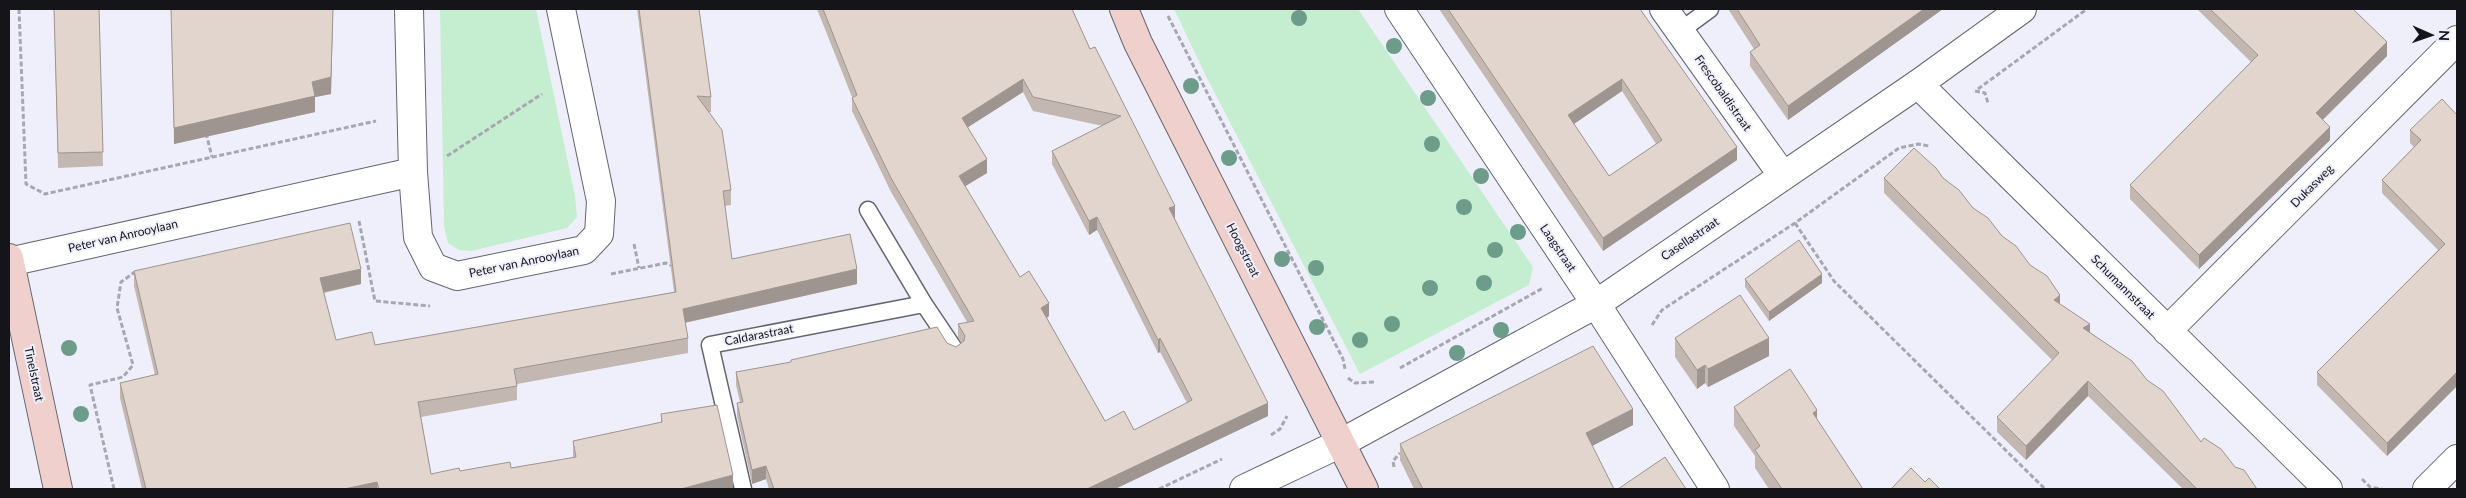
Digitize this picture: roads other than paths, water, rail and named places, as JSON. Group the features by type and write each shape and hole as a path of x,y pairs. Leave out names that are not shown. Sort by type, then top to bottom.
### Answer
{"street":[{"name":"Peter van Anrooylaan","path":"409,9 413,172 418,237 434,267 457,276 584,250 599,234 600,201 561,9"},
{"name":"Hoogstraat","path":"1124,9 1142,52 1364,489"},
{"name":"Laagstraat","path":"1399,9 1596,304 1715,489"},
{"name":"Frescobaldistraat","path":"1664,9 1783,176"},
{"name":"Casellastraat","path":"1244,489 1341,443 1596,304 1918,84 2022,9"},
{"name":"Dukasweg","path":"2167,332 2457,40"},
{"name":"Schumannstraat","path":"1918,84 2328,489"},
{"name":"Peter van Anrooylaan","path":"9,260 413,172"},
{"name":"Tinelstraat","path":"9,260 16,322 58,489"},
{"path":"2427,489 2457,459"}],"lane":[{"path":"1680,31 1710,9"},
{"path":"868,210 924,304 955,350"},
{"name":"Caldarastraat","path":"743,489 710,345 924,304"}]}
